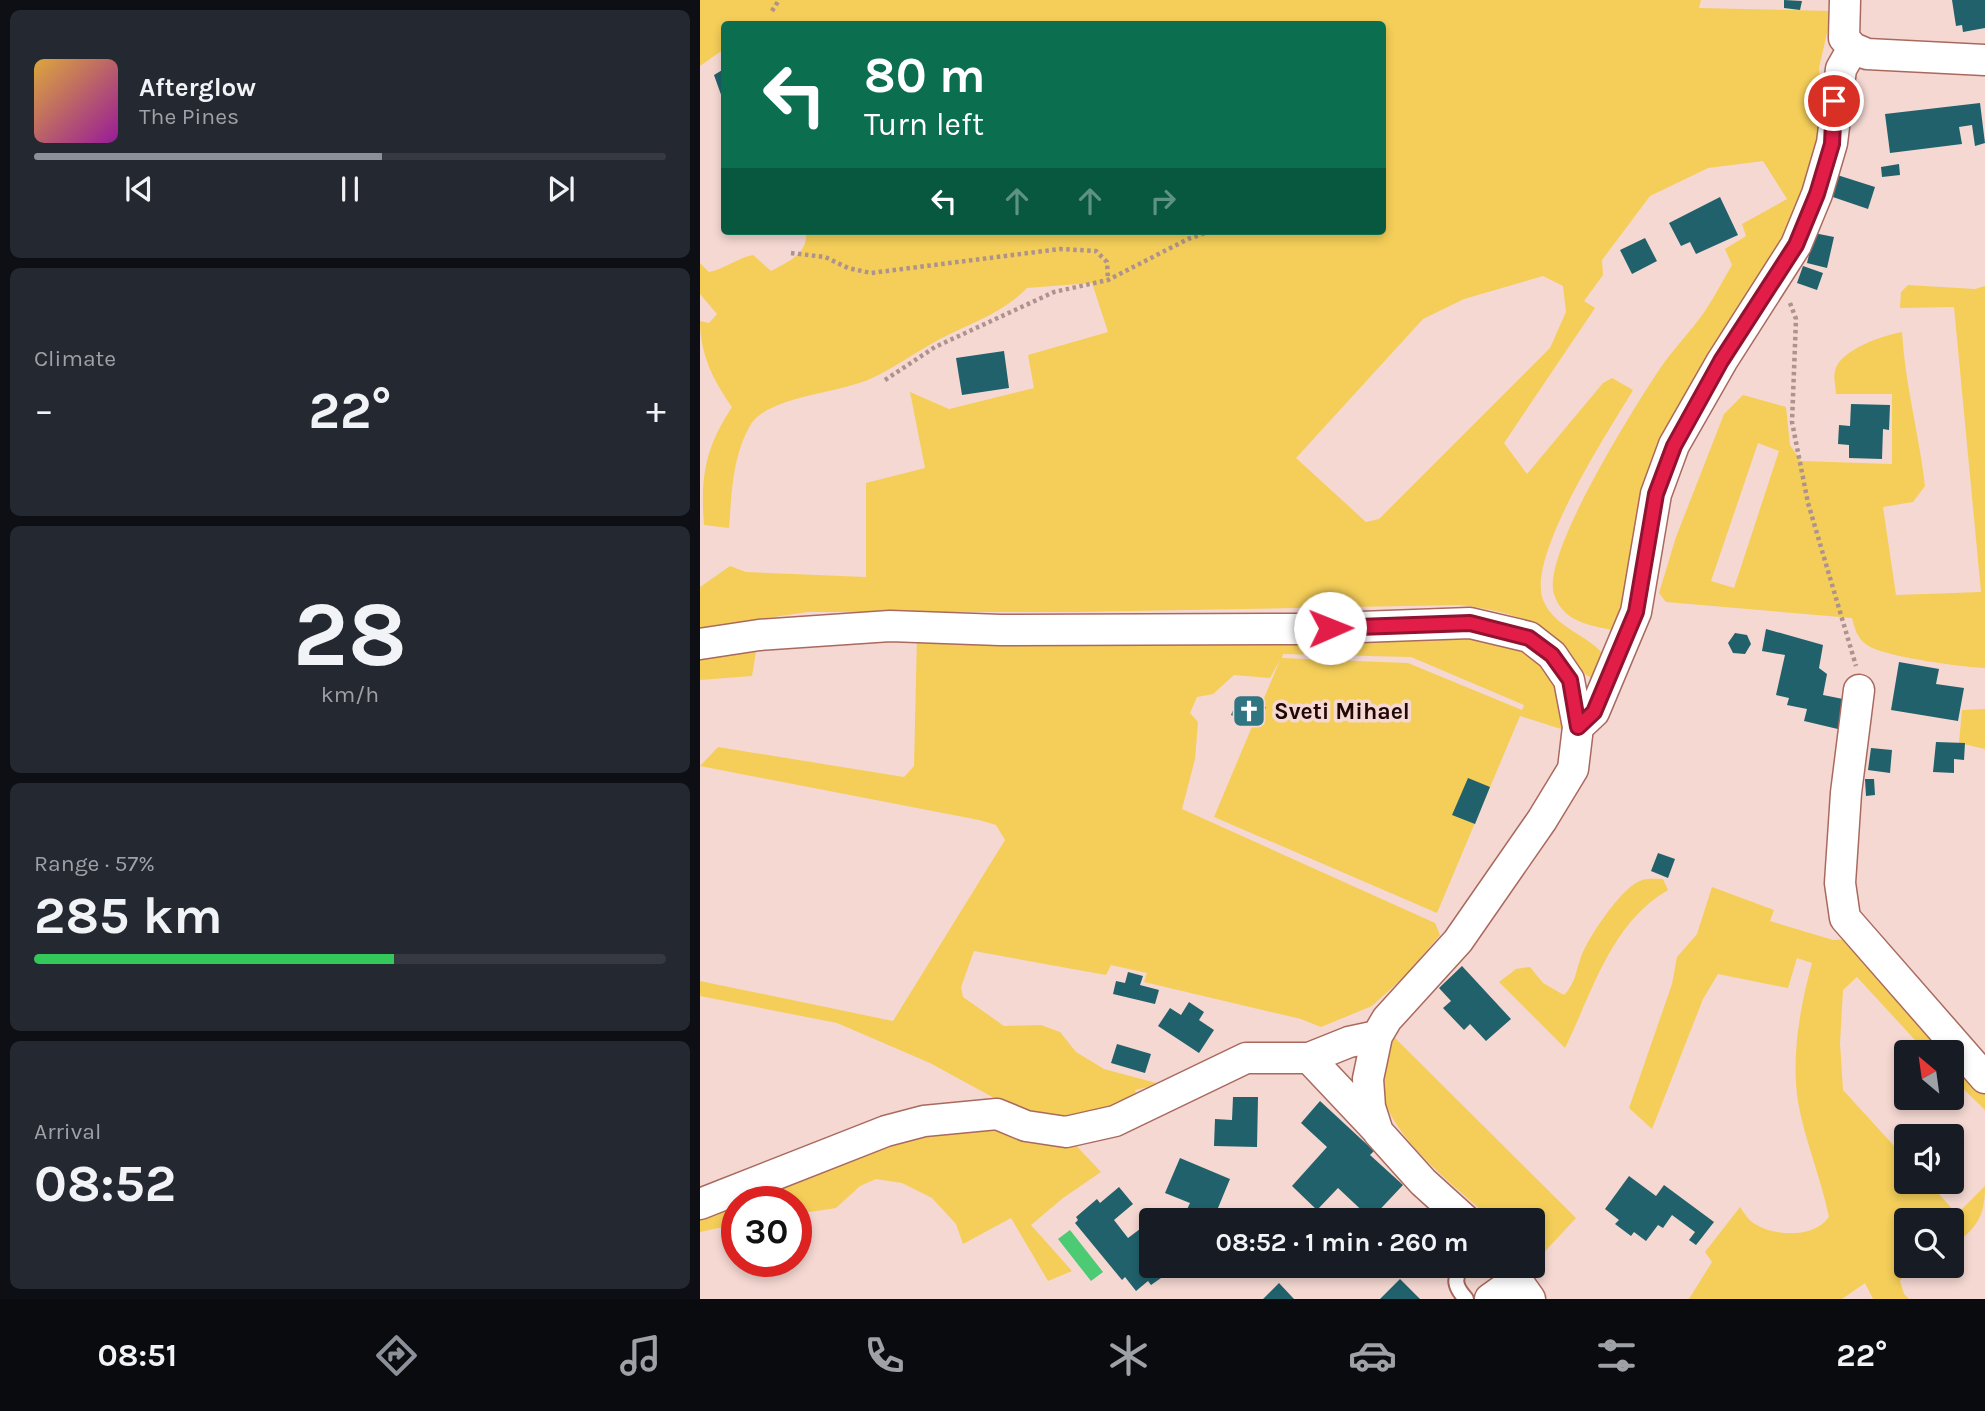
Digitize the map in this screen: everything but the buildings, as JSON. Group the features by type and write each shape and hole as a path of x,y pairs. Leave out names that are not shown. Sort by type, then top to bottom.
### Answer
{"street":[{"path":"1845,0 1844,38 1853,48 1867,54 1985,60"},
{"path":"1578,727 1594,712 1636,612 1656,494 1674,446 1721,361 1796,245 1817,194 1832,144 1841,69 1853,48"},
{"path":"700,644 759,635 890,626 1000,630 1279,629 1470,623 1529,638 1552,655 1570,680 1578,727 1573,769 1542,820 1458,941 1387,1019 1377,1037 1368,1079 1370,1107 1378,1132"},
{"path":"1859,690 1846,793 1840,883 1845,918 1985,1078"},
{"path":"700,1204 886,1131 924,1121 997,1114 1026,1126 1066,1132 1115,1121 1246,1058 1309,1058 1349,1042 1377,1037"},
{"path":"1309,1058 1423,1182 1452,1208"},
{"path":"1490,1299 1518,1281"}],"lane":[{"path":"1457,1278 1457,1290 1466,1299"}],"path":[{"path":"772,11 779,0"},
{"path":"885,380 935,347 1054,292 1108,280 1200,235"},
{"path":"791,253 825,257 848,268 872,272 1060,249 1096,251 1107,262 1108,280"},
{"path":"1770,287 1787,293 1796,319 1792,422 1817,538 1855,654 1859,690"}],"shaded area":[{"path":"700,0 1701,0 1699,8 1832,11 1819,68 1823,134 1780,258 1678,423 1619,631 1580,622 1558,604 1554,594 1554,575 1562,548 1575,515 1612,446 1664,362 1705,311 1732,265 1725,249 1746,236 1742,224 1787,199 1763,161 1708,168 1650,196 1602,260 1603,275 1584,301 1595,308 1504,443 1527,474 1603,383 1612,378 1633,390 1572,495 1546,557 1541,582 1544,602 1549,611 1563,625 1603,654 1595,679 1580,669 1562,644 1540,628 1501,612 1459,605 1074,612 808,612 700,628 700,587 730,566 746,572 866,577 866,483 925,468 910,392 949,409 1034,388 1028,355 1108,332 1092,283 1027,288 997,311 940,339 870,379 772,408 751,424 740,449 734,475 729,528 704,525 703,491 707,462 716,435 732,407 714,377 702,345 700,321 709,323 717,314 700,294 700,263 709,272 753,255 771,271 801,251 806,235 1386,235 1386,21 721,21 721,51 700,66","holes":["1543,276 1563,286 1566,312 1550,348 1379,519 1366,522 1296,458 1423,319 1464,299"]},
{"path":"1908,285 1975,289 1985,286 1985,668 1924,661 1876,649 1861,639 1852,618 1666,602 1659,593 1676,537 1724,414 1743,395 1786,407 1790,445 1801,461 1892,464 1892,394 1836,394 1834,374 1838,363 1853,350 1884,336 1902,332 1925,486 1913,502 1883,507 1896,595 1981,592 1954,307 1900,308 1901,292","holes":["1758,443 1779,451 1734,588 1711,581"]},
{"path":"1494,632 1542,657 1559,684 1574,733 1520,716 1437,913 1214,817 1280,660 1270,678 1234,675 1213,694 1197,697 1190,713 1198,722 1195,759 1182,809 1435,923 1440,935 1406,975 1372,1006 1321,1027 1301,1019 1144,982 1147,973 1111,965 1106,975 974,951 961,987 963,997 1004,1026 1041,1025 1060,1032 1076,1052 1104,1069 1160,1084 1135,1090 1138,1099 1082,1117 1062,1120 1027,1116 930,1063 837,1023 700,996 700,981 893,1021 1005,840 996,825 979,820 700,766 718,747 904,777 914,766 917,635","holes":["1283,654 1411,657 1524,705 1522,710 1408,663 1282,658"]},
{"path":"757,646 752,676 700,680 700,652"},
{"path":"1985,709 1985,749 1959,743 1962,710"},
{"path":"1663,879 1668,890 1648,904 1617,940 1605,960 1565,1048 1499,982 1516,969 1530,967 1543,983 1564,995 1573,983 1589,940 1623,893 1640,881"},
{"path":"1712,887 1774,910 1770,921 1833,940 1851,939 1940,1040 1915,1040 1857,977 1843,990 1840,1043 1843,1090 1894,1146 1894,1194 1939,1194 1952,1208 1894,1208 1894,1278 1902,1278 1900,1281 1904,1294 1909,1299 1873,1299 1865,1283 1842,1299 1689,1299 1712,1262 1705,1252 1740,1207 1755,1224 1784,1233 1814,1229 1829,1217 1801,1117 1796,1085 1798,1032 1812,963 1797,958 1788,988 1718,974 1703,999 1652,1129 1629,1108 1672,984 1677,957 1697,934"},
{"path":"1391,1034 1576,1218 1545,1251 1545,1208 1478,1208 1422,1156 1393,1118 1384,1098 1380,1077"},
{"path":"1964,1065 1985,1086 1985,1110 1964,1090"},
{"path":"950,1122 1067,1136 1101,1172 1063,1198 1031,1225 1072,1271 1048,1281 1011,1218 963,1244 956,1224 932,1198 902,1183 876,1179 860,1186 836,1208 812,1212 812,1186 778,1186"},
{"path":"1985,1186 1981,1214 1964,1236 1963,1208"},
{"path":"721,1207 721,1227 700,1232 700,1215"},
{"path":"1070,1230 1103,1272 1091,1281 1058,1239"}],"place":[{"name":"Sveti Mihael","path":"1249,711"}],"route":[{"path":"1330,628 1470,623 1529,638 1552,655 1570,680 1578,727 1594,712 1636,612 1656,494 1674,446 1721,361 1796,245 1817,194 1832,144 1834,101"}]}
